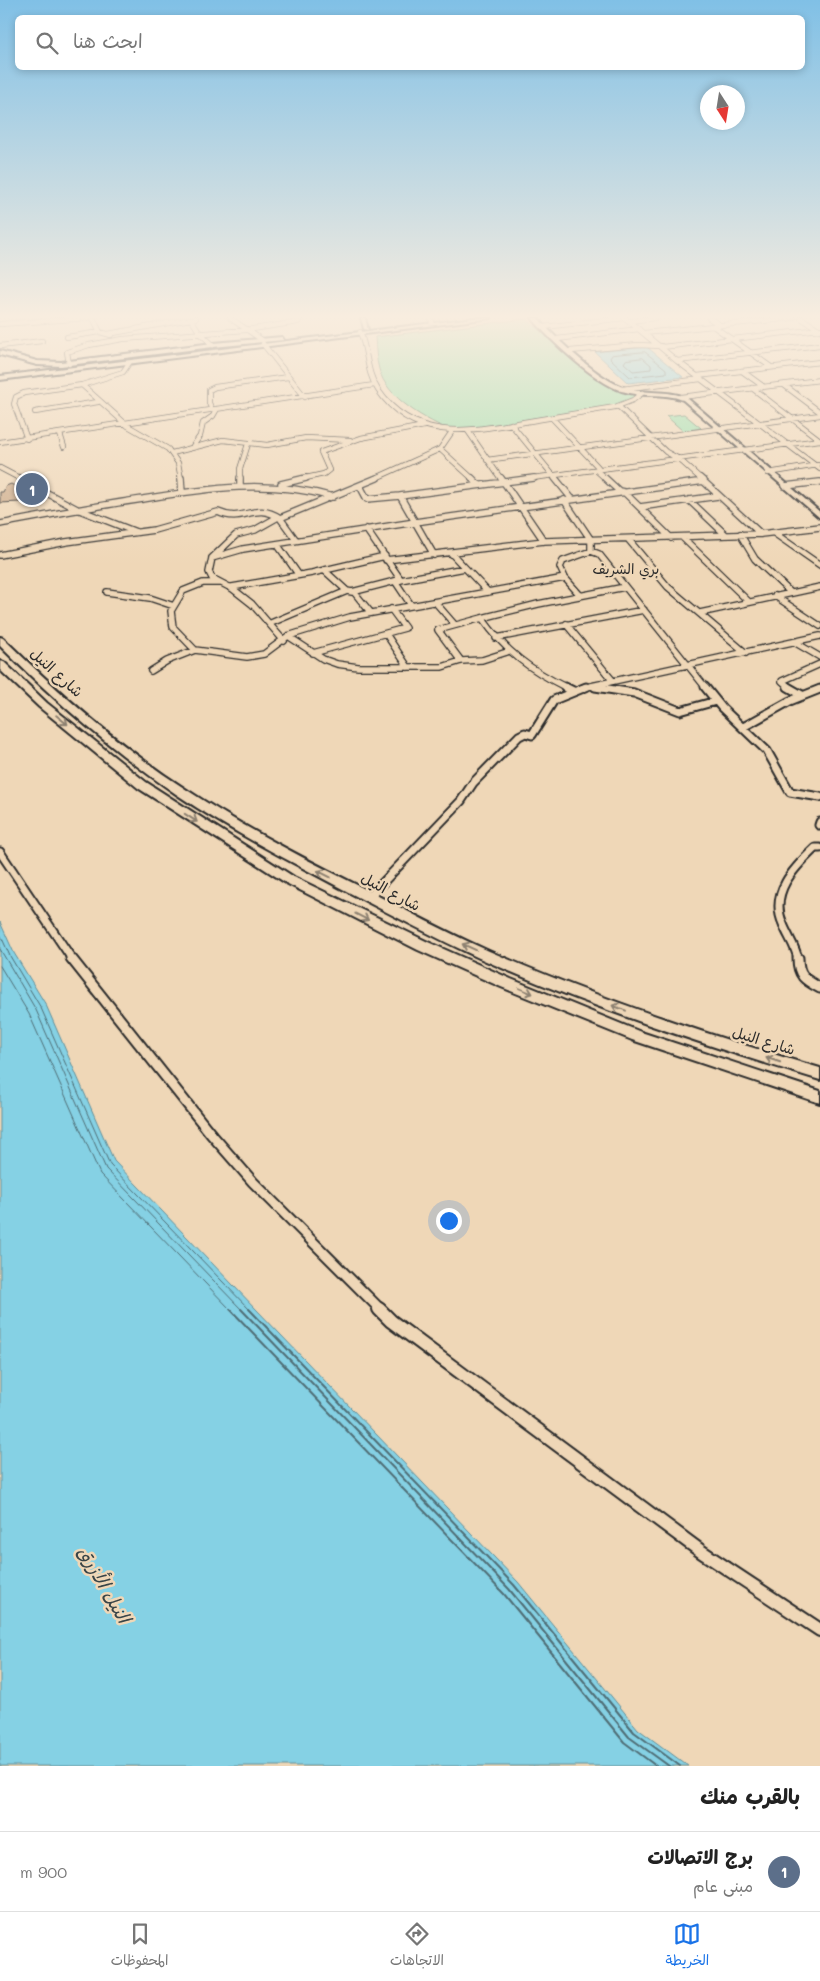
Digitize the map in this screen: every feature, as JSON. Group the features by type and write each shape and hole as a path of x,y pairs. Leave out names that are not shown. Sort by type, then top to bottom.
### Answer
{"main road":[{"path":"683,400 696,409"},
{"path":"685,400 820,516"},
{"name":"شارع النيل","path":"0,640 62,699 157,775 296,860 435,932 523,971 654,1021 820,1074"},
{"path":"0,664 43,705 142,785 281,874 397,934 506,983 637,1036 820,1097"},
{"path":"28,691 41,689 46,685"},
{"path":"43,705 49,700 62,699"},
{"path":"258,859 271,855 274,847"},
{"path":"281,874 290,863 296,860"}],"street":[{"path":"15,400 14,404 27,438"},
{"path":"193,446 200,436 203,423 213,416 214,410 209,400"},
{"path":"0,442 281,400"},
{"path":"389,400 407,416 426,425 451,433 552,418 618,406 631,400"},
{"path":"731,400 818,467"},
{"path":"768,400 820,440"},
{"path":"803,400 820,414"},
{"path":"35,412 98,402 126,424 172,453 178,463 182,493"},
{"path":"618,406 666,452 679,459 761,534"},
{"path":"488,460 820,414"},
{"path":"552,418 581,447 598,467 597,470 619,491 624,492 671,538"},
{"path":"511,424 534,454 555,475 572,499"},
{"path":"172,453 193,446 223,440 248,444 275,444 306,438 352,440 426,425"},
{"path":"468,431 544,541"},
{"path":"451,433 440,449 333,498 279,517 255,530 236,535 212,558 210,576 232,587 286,638 323,659 343,666 448,666 461,661 482,660 507,652"},
{"path":"60,434 64,447"},
{"path":"274,485 324,474 330,468 321,452 336,448 352,440"},
{"path":"360,486 367,499 400,496 820,440"},
{"path":"240,485 240,470 248,444"},
{"path":"440,449 479,485"},
{"path":"768,473 818,467"},
{"path":"0,468 77,509 119,527 141,533"},
{"path":"0,474 8,473"},
{"path":"212,558 243,549 366,529 704,481"},
{"path":"785,486 820,482"},
{"path":"0,524 77,509 240,485 274,485 305,488 333,498"},
{"path":"400,496 434,555"},
{"path":"640,507 718,496"},
{"path":"564,500 591,540 591,550"},
{"path":"689,500 726,535"},
{"path":"0,555 66,542 141,533 218,512 229,517 263,510 271,512 279,517 296,540"},
{"path":"232,587 386,558 434,555 544,541 761,534 820,527"},
{"path":"366,529 386,558 411,605"},
{"path":"774,533 820,565"},
{"path":"740,534 756,562 790,592"},
{"path":"682,537 748,601"},
{"path":"628,539 668,587 746,653"},
{"path":"277,544 298,574"},
{"path":"580,595 565,578 560,567 563,562 591,550 599,554 716,701 731,716 745,726 767,751 790,792 820,797"},
{"path":"451,553 488,592"},
{"path":"324,570 347,591 354,592 398,580 465,568"},
{"path":"151,670 167,661 195,650 247,657 264,654 286,638 371,613 565,578"},
{"path":"195,650 173,627 171,611 183,591 203,583 224,583"},
{"path":"461,661 437,631 482,618 580,595 626,587"},
{"path":"700,613 748,601 820,587"},
{"path":"271,623 323,603 347,591"},
{"path":"107,592 150,598 174,606"},
{"path":"354,592 371,613"},
{"path":"775,596 820,626"},
{"path":"435,602 455,625"},
{"path":"312,653 405,628 391,609"},
{"path":"496,638 644,610"},
{"path":"482,618 507,652 529,668 574,691"},
{"path":"566,624 613,681"},
{"path":"386,634 408,667"},
{"path":"369,897 461,801 466,790 479,775 519,736 525,733 532,735 554,700 588,686 796,643 820,636"},
{"path":"796,643 820,657"},
{"path":"802,696 783,684 782,681 820,664"},
{"path":"588,686 634,693 680,711 716,701"},
{"path":"745,726 802,696 820,689"},
{"path":"820,848 815,848 796,866 783,886 778,910 790,942 800,959 798,968 803,980 820,988"},
{"path":"0,852 58,941 211,1134 253,1182 391,1321 702,1552 820,1630"}],"green space":[{"path":"401,400 632,400 622,404 453,431 420,415"},
{"path":"684,414 701,428 683,431 666,416"}],"water":[{"name":"النيل الأزرق","path":"0,922 14,953 46,1005 114,1161 518,1582 638,1729 688,1766 0,1766"}],"building":[{"path":"11,484 39,501 0,503 0,492 3,492 6,486"}],"place":[{"name":"برج الاتصالات","path":"32,489"}],"district":[{"name":"بري الشريف","path":"626,568"}]}
